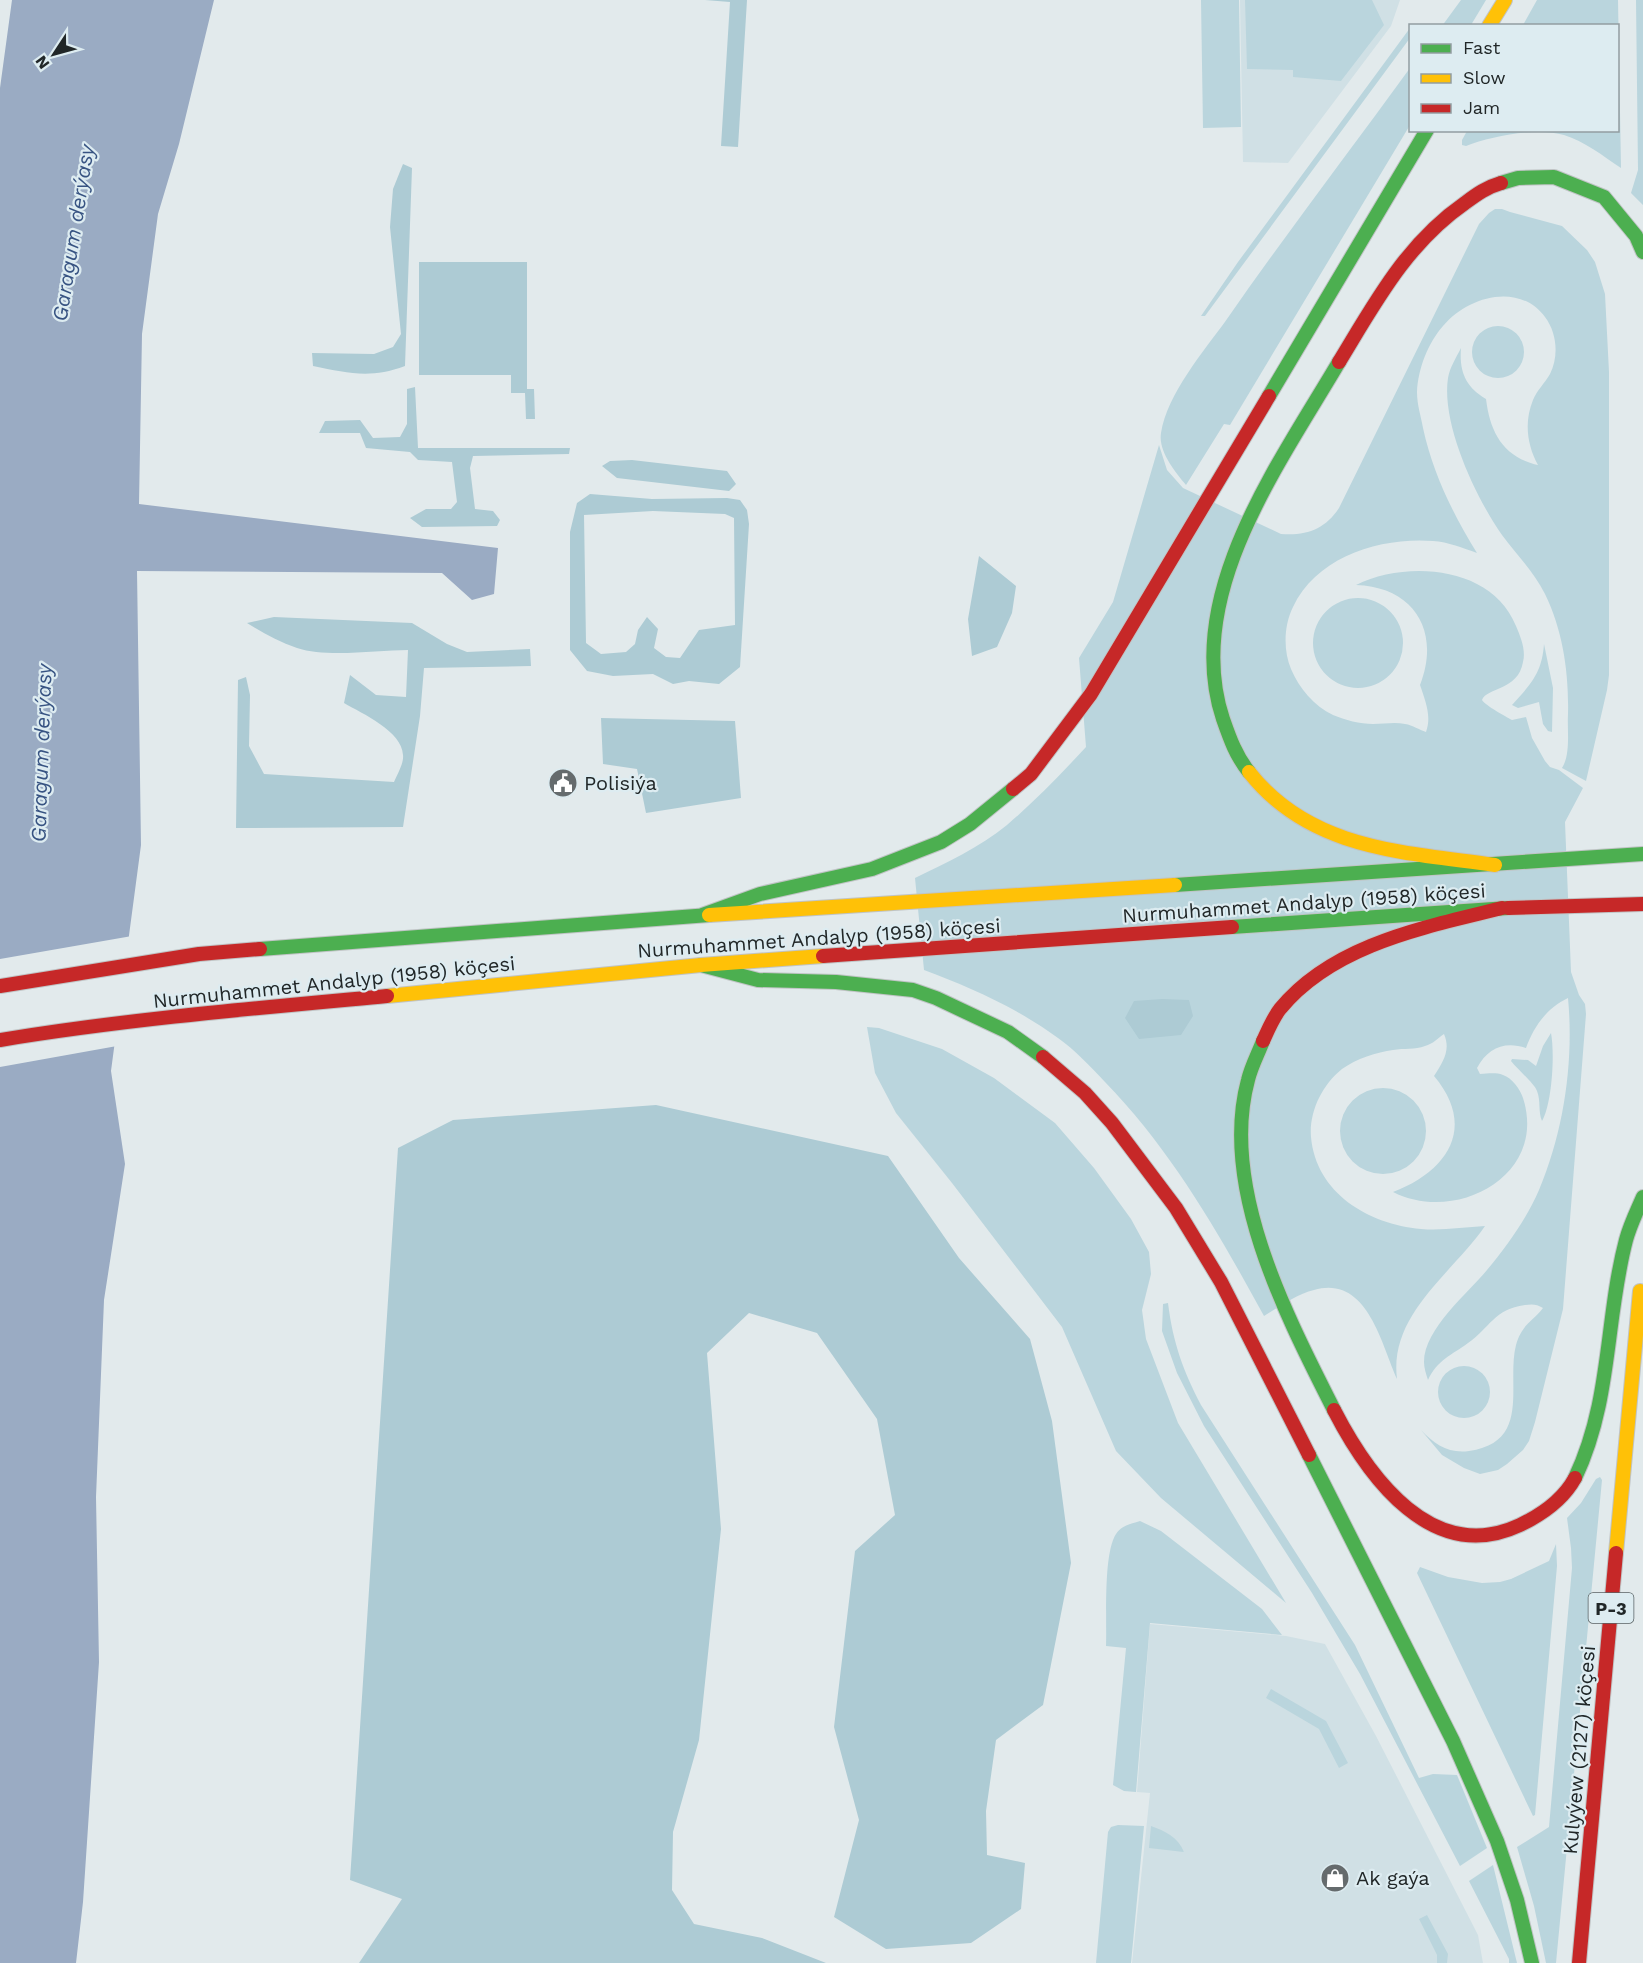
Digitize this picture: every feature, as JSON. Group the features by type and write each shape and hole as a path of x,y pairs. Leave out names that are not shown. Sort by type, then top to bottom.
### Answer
{"main road":[{"path":"1490,24 1504,0"},
{"path":"702,915 760,894 872,869 905,858 940,842 970,824 1031,774 1091,694 1426,132"},
{"path":"1495,866 1364,844 1330,834 1306,823 1282,807 1260,786 1239,759 1220,710 1213,678 1212,650 1216,618 1225,582 1243,535 1270,479 1377,299 1413,248 1450,213 1487,187 1518,178 1554,177 1604,197 1636,236 1643,252"},
{"name":"Nurmuhammet Andalyp (1958) köçesi","path":"0,986 199,954 702,915 1495,866 1643,854"},
{"name":"Nurmuhammet Andalyp (1958) köçesi","path":"0,1040 61,1030 196,1014 701,965 1502,908 1643,904"},
{"path":"1502,908 1416,930 1348,957 1298,989 1279,1011 1259,1047 1248,1077 1242,1106 1245,1178 1254,1225 1298,1338 1342,1425 1367,1466 1394,1498 1426,1521 1442,1528 1479,1536 1500,1533 1526,1522 1549,1508 1565,1493 1577,1476 1599,1415 1626,1242 1643,1197"},
{"path":"701,965 758,980 836,982 913,990 972,1014 1016,1038 1052,1063 1085,1093 1143,1163 1176,1208 1221,1282 1259,1355 1453,1741 1497,1841 1517,1900 1532,1963"},
{"name":"Kulyýew (2127) köçesi","path":"1579,1963 1641,1277"}],"shaded area":[{"path":"705,0 747,0 738,147 721,146 730,2"},
{"path":"1201,0 1239,0 1241,127 1203,128"},
{"path":"1240,0 1400,0 1391,26 1288,163 1243,162"},
{"path":"1245,0 1372,0 1384,25 1341,81 1293,77 1293,70 1247,69"},
{"path":"1461,0 1486,0 1472,24 1443,24"},
{"path":"1537,0 1618,0 1618,24 1524,24"},
{"path":"1636,0 1643,0 1643,205 1631,193 1638,170"},
{"path":"1409,29 1409,39 1205,316 1201,316"},
{"path":"1619,56 1621,168 1579,141 1541,132 1619,132"},
{"path":"1409,69 1409,127 1230,425 1224,424 1186,485 1168,461 1162,447 1161,433 1165,418 1178,388"},
{"path":"1466,132 1528,132 1488,139 1466,146 1462,145"},
{"path":"403,164 412,168 405,366 370,374 359,374 313,366 312,353 374,354 393,347 401,334 390,227 393,189"},
{"path":"1495,209 1562,226 1587,250 1595,262 1605,294 1609,372 1609,675 1586,781 1562,768 1568,749 1567,683 1564,652 1551,608 1536,578 1492,520 1472,481 1455,438 1447,396 1448,378 1461,348 1461,364 1465,378 1473,389 1486,399 1491,422 1500,441 1516,456 1538,465 1529,441 1528,417 1535,396 1553,367 1556,352 1549,323 1534,306 1522,299 1494,297 1466,307 1453,316 1428,348 1418,383 1418,406 1432,461 1452,508 1477,553 1444,543 1413,541 1393,542 1352,553 1318,575 1304,589 1290,614 1286,638 1288,662 1294,676 1308,696 1320,707 1338,717 1358,722 1401,723 1426,732 1428,714 1420,685 1426,665 1427,647 1424,630 1418,616 1407,603 1393,594 1376,588 1356,585 1399,572 1423,571 1468,580 1488,591 1504,606 1516,626 1523,648 1523,662 1515,678 1482,700 1512,720 1526,717 1532,738 1545,761 1550,767 1559,770 1583,788 1565,822 1571,972 1579,995 1585,1004 1586,1014 1563,1309 1529,1441 1523,1450 1507,1464 1498,1470 1480,1474 1442,1455 1421,1430 1442,1447 1462,1452 1489,1445 1502,1436 1509,1424 1512,1409 1514,1360 1518,1338 1543,1308 1525,1305 1499,1315 1475,1337 1445,1358 1428,1380 1424,1364 1426,1350 1431,1337 1448,1312 1487,1270 1509,1242 1529,1211 1539,1190 1555,1144 1565,1096 1570,1046 1568,998 1560,1002 1542,1019 1526,1048 1511,1045 1497,1048 1486,1055 1477,1068 1480,1074 1500,1074 1515,1084 1523,1098 1527,1126 1522,1150 1509,1170 1491,1186 1468,1197 1443,1202 1418,1200 1393,1192 1429,1172 1441,1160 1450,1145 1454,1130 1453,1113 1447,1095 1434,1076 1446,1051 1444,1034 1430,1044 1421,1047 1380,1052 1354,1062 1335,1075 1318,1100 1311,1128 1315,1157 1323,1174 1334,1189 1348,1202 1364,1212 1401,1226 1437,1230 1485,1226 1426,1296 1413,1315 1403,1334 1397,1356 1397,1379 1378,1331 1369,1315 1359,1302 1347,1293 1332,1288 1314,1290 1264,1316 1211,1223 1173,1164 1129,1108 1077,1053 1042,1027 1010,1008 976,991 924,970 915,878 997,833 1048,787 1086,747 1079,658 1113,602 1159,445 1167,470 1183,488 1281,534 1299,534 1321,526 1339,508 1479,224"},
{"path":"419,262 527,262 527,389 534,389 535,419 526,419 525,393 511,393 511,375 419,375"},
{"path":"1498,326 1508,328 1516,334 1522,342 1524,352 1522,362 1516,370 1508,376 1498,378 1488,376 1480,370 1474,362 1472,352 1474,342 1480,334 1488,328"},
{"path":"415,387 418,448 570,448 569,454 473,456 470,468 475,509 493,511 500,520 497,526 422,527 410,518 426,509 451,509 457,502 452,462 418,460 410,452 366,448 360,433 319,433 325,421 360,420 373,438 400,437 407,424 407,389"},
{"path":"632,460 727,471 736,484 729,491 617,478 602,466 610,461"},
{"path":"590,494 652,499 727,498 740,500 747,510 749,524 740,667 719,684 689,681 673,684 653,674 613,676 587,671 570,650 570,532 577,503","holes":["653,511 725,514 734,518 735,625 699,630 680,658 666,657 654,648 658,629 647,617 638,630 635,644 626,652 601,654 586,643 584,515"]},
{"path":"979,556 1016,586 1012,613 997,647 972,656 968,619"},
{"path":"1358,598 1375,602 1390,611 1399,626 1403,643 1399,660 1390,675 1375,684 1358,688 1341,684 1326,675 1317,660 1313,643 1317,626 1326,611 1341,602"},
{"path":"274,617 412,623 447,644 467,652 530,649 531,666 424,668 420,716 403,827 236,828 238,680 246,677 250,695 249,746 264,774 394,782 402,762 401,746 396,738 380,724 344,703 350,675 376,695 406,697 408,650 337,653 309,651 284,643 247,623"},
{"path":"1544,644 1553,688 1552,732 1548,731 1543,724 1539,702 1518,708 1512,705 1525,691 1538,671"},
{"path":"601,718 735,721 741,798 646,813 637,769 603,764"},
{"path":"1189,1000 1193,1016 1181,1035 1139,1039 1125,1018 1134,1001"},
{"path":"867,1027 879,1028 942,1049 994,1078 1055,1123 1094,1168 1131,1219 1149,1252 1151,1274 1142,1310 1146,1339 1178,1423 1286,1603 1161,1498 1116,1451 1062,1327 896,1113 875,1073"},
{"path":"1551,1033 1552,1078 1542,1121 1537,1091 1511,1061 1512,1059 1528,1060 1536,1066 1543,1046"},
{"path":"1383,1088 1400,1091 1414,1100 1423,1114 1426,1131 1423,1148 1414,1162 1400,1171 1383,1174 1366,1171 1352,1162 1343,1148 1340,1131 1343,1114 1352,1100 1366,1091"},
{"path":"656,1105 888,1156 959,1258 1030,1339 1052,1421 1071,1563 1043,1705 996,1740 986,1811 987,1855 1025,1863 1021,1909 971,1943 886,1949 834,1917 859,1820 834,1727 855,1551 895,1515 877,1419 817,1333 749,1313 707,1353 721,1529 699,1740 673,1832 672,1890 694,1924 762,1938 826,1963 359,1963 402,1899 350,1880 398,1148 453,1120"},
{"path":"1168,1303 1180,1356 1201,1405 1355,1645 1419,1778 1433,1774 1457,1775 1487,1848 1460,1866 1360,1674 1312,1593 1204,1426 1177,1373 1162,1331 1163,1304"},
{"path":"1459,1366 1469,1366 1478,1370 1486,1378 1490,1392 1486,1406 1478,1414 1469,1418 1459,1418 1450,1414 1442,1406 1438,1397 1438,1387 1442,1378 1450,1370"},
{"path":"1600,1477 1602,1480 1556,1963 1546,1963 1534,1906 1517,1847 1549,1827 1572,1568 1567,1518 1581,1503 1596,1479"},
{"path":"1140,1521 1161,1531 1262,1609 1282,1635 1150,1623 1136,1792 1124,1791 1113,1785 1126,1648 1106,1646 1106,1604 1107,1571 1112,1543 1121,1529"},
{"path":"1556,1544 1557,1566 1535,1815 1533,1816 1417,1573 1420,1567 1448,1577 1482,1583 1500,1582 1549,1561"},
{"path":"1150,1624 1286,1636 1325,1644 1376,1736 1478,1935 1483,1963 1132,1963 1150,1793 1137,1792"},
{"path":"1271,1689 1326,1721 1348,1763 1339,1768 1319,1729 1266,1698"},
{"path":"1144,1826 1131,1963 1096,1963 1108,1832 1111,1827"},
{"path":"1151,1826 1170,1835 1184,1852 1149,1848"},
{"path":"1493,1865 1517,1963 1509,1963 1469,1881"},
{"path":"1427,1915 1448,1954 1447,1963 1437,1963 1437,1955 1419,1919"}],"water":[{"name":"Garagum derýasy","path":"12,0 214,0 179,144 158,214 142,334 139,504 498,548 494,594 472,600 442,573 137,571 141,845 111,1071 125,1164 104,1300 96,1497 99,1662 83,1902 76,1963 0,1963 0,88"}],"pier":[{"path":"132,936 117,1046 0,1067 0,959"}],"traffic: fast":[{"path":"1269,396 1426,132"},
{"path":"1501,183 1518,178 1554,177 1604,197 1636,236 1643,252"},
{"path":"1249,772 1237,753 1223,719 1214,673 1215,626 1226,579 1243,533 1265,487 1339,362"},
{"path":"702,915 760,894 872,869 941,842 970,824 1013,789"},
{"path":"1175,885 1643,854"},
{"path":"1232,927 1508,908"},
{"path":"260,949 709,915"},
{"path":"701,965 758,980 836,982 913,990 936,998 1008,1032 1043,1057"},
{"path":"1263,1041 1249,1075 1241,1121 1243,1164 1250,1207 1262,1250 1278,1293 1334,1410"},
{"path":"1575,1478 1596,1419 1619,1270 1626,1240 1643,1197"},
{"path":"1309,1455 1453,1741 1497,1841 1517,1900 1532,1963"}],"traffic: slow":[{"path":"1490,24 1505,0"},
{"path":"1249,772 1273,798 1300,818 1330,832 1361,843 1393,850 1495,865"},
{"path":"709,915 1175,885"},
{"path":"387,996 701,965 823,956"},
{"path":"1616,1553 1640,1291"}],"traffic: jam":[{"path":"1339,362 1393,276 1425,237 1444,219 1474,197 1501,183"},
{"path":"1013,789 1031,774 1091,694 1269,396"},
{"path":"1508,908 1643,904"},
{"path":"1263,1041 1280,1009 1326,968 1382,941 1502,908"},
{"path":"823,956 1232,927"},
{"path":"0,986 199,954 260,949"},
{"path":"0,1040 145,1020 387,996"},
{"path":"1043,1057 1085,1093 1112,1123 1176,1208 1221,1282 1309,1455"},
{"path":"1334,1410 1348,1436 1385,1487 1408,1508 1432,1525 1459,1534 1488,1535 1520,1525 1552,1506 1575,1478"},
{"path":"1579,1963 1616,1553"}],"place":[{"name":"Polisiýa","path":"563,783"},
{"name":"Ak gaýa","path":"1335,1878"}]}
